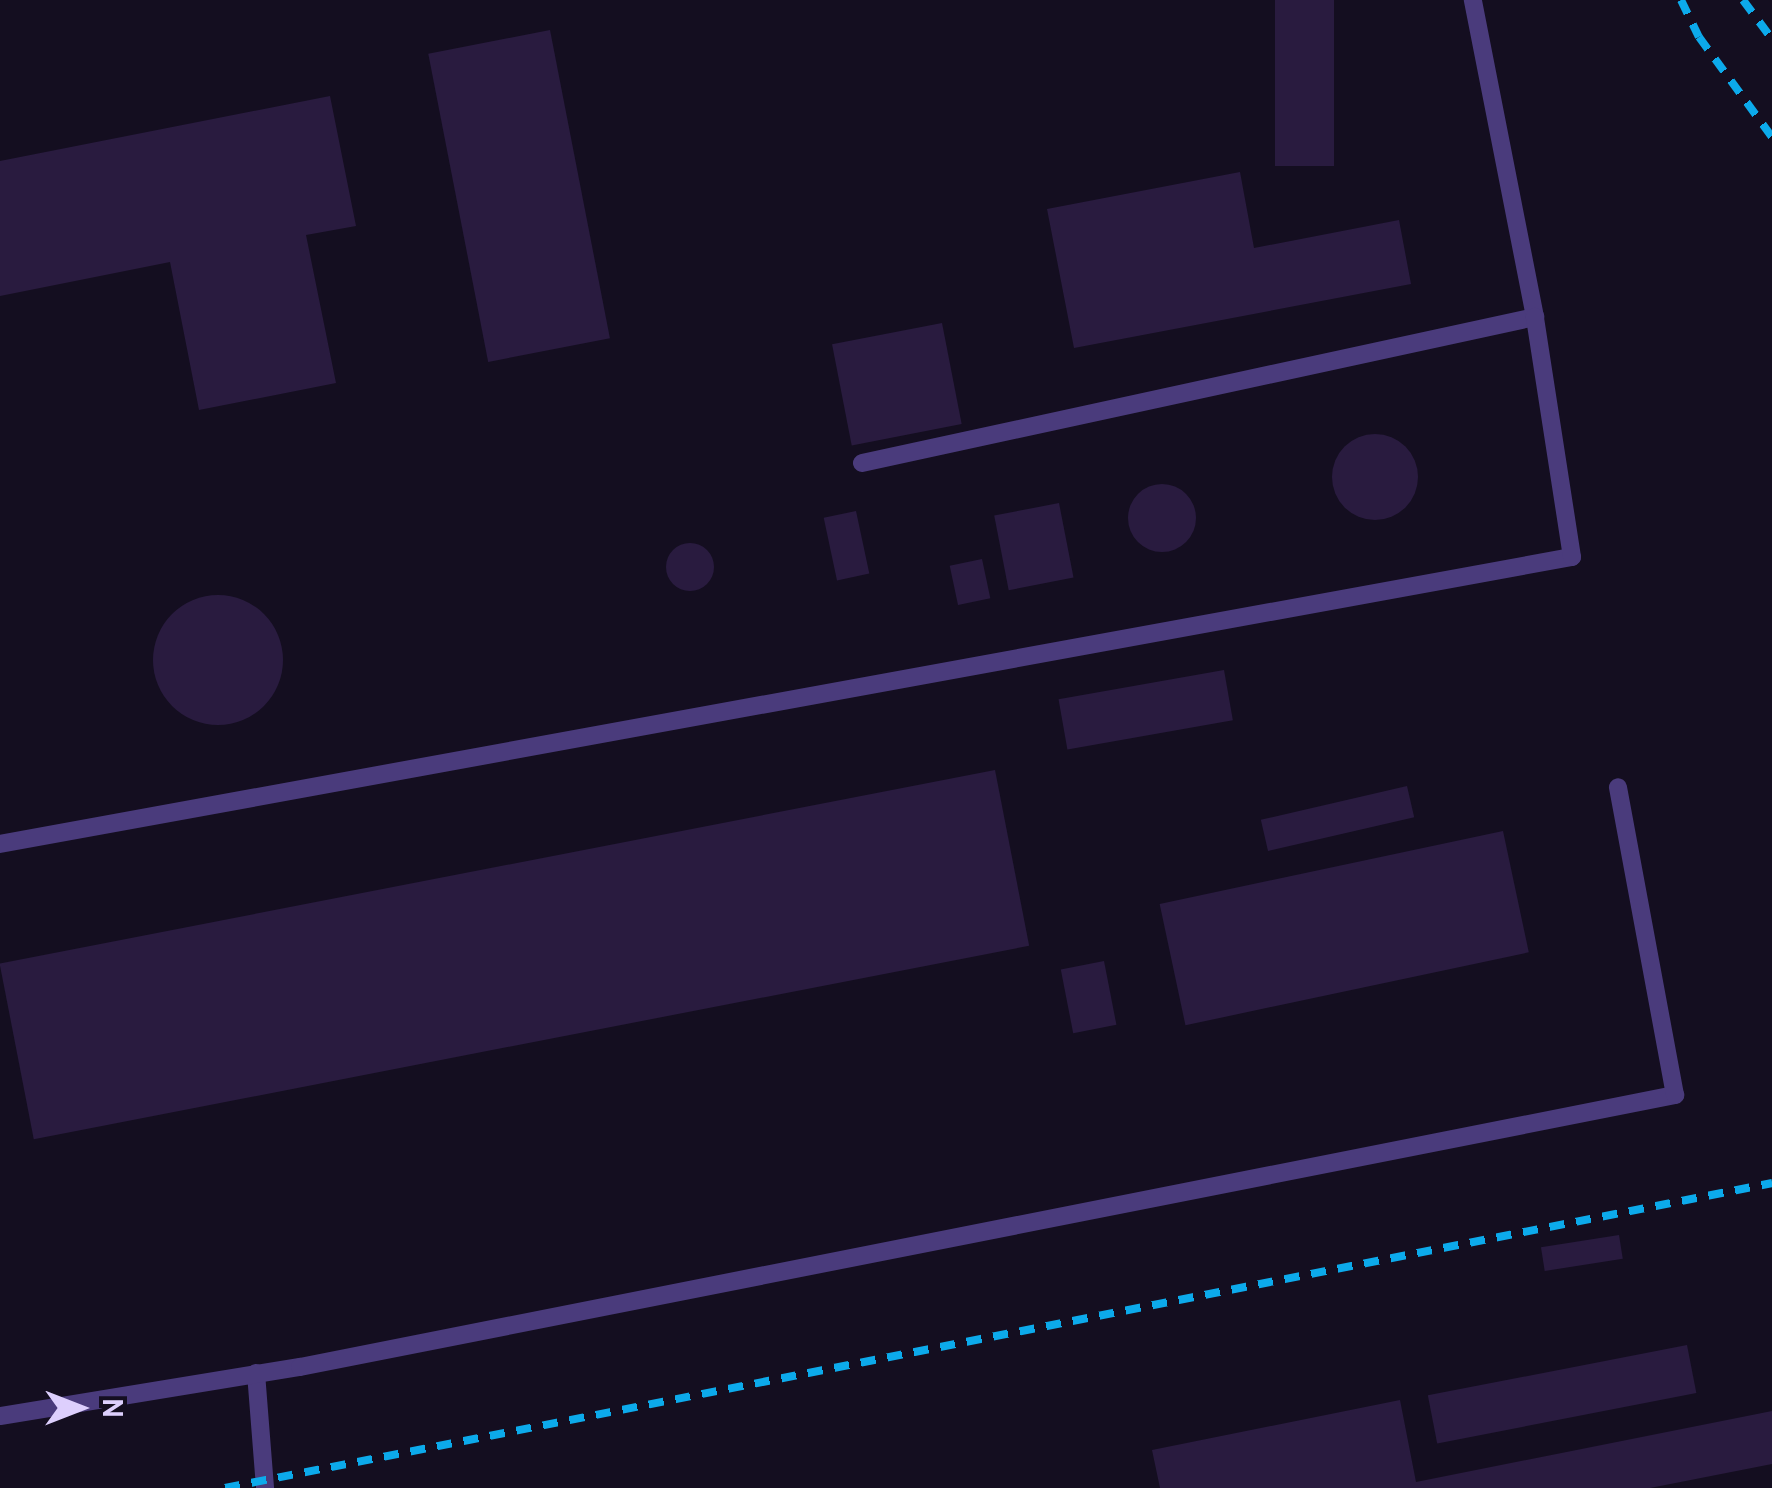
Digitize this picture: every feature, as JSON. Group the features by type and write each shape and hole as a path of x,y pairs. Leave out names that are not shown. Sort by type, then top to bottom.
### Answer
{"lane":[{"path":"0,844 1572,558 1535,317 1473,0"},
{"path":"862,462 1535,317"},
{"path":"0,1416 256,1374 1674,1095 1618,787"},
{"path":"256,1374 266,1488"}],"building":[{"path":"1275,0 1334,0 1334,166 1275,166"},
{"path":"550,30 610,338 488,362 428,54"},
{"path":"330,96 356,226 306,235 336,383 199,410 170,262 0,296 0,161"},
{"path":"1240,172 1254,248 1399,220 1411,284 1074,348 1047,209"},
{"path":"942,323 962,424 852,445 832,344"},
{"path":"1375,434 1392,437 1406,446 1415,460 1415,494 1406,508 1392,517 1375,520 1358,517 1344,508 1335,494 1332,477 1335,460 1344,446 1358,437"},
{"path":"1162,484 1186,494 1196,518 1186,542 1162,552 1138,542 1128,518 1138,494"},
{"path":"1059,503 1074,578 1009,590 994,516"},
{"path":"856,511 869,574 837,580 824,518"},
{"path":"690,543 707,550 714,567 707,584 690,591 673,584 666,567 673,550"},
{"path":"982,559 990,598 958,605 950,566"},
{"path":"218,595 243,600 264,614 278,635 283,660 278,685 264,706 243,720 218,725 193,720 172,706 158,685 153,660 158,635 172,614 193,600"},
{"path":"1224,670 1233,720 1067,749 1059,699"},
{"path":"995,770 1029,946 34,1139 0,963"},
{"path":"1407,786 1414,817 1268,851 1261,820"},
{"path":"1503,831 1529,952 1185,1025 1160,904"},
{"path":"1104,961 1116,1025 1073,1033 1061,969"},
{"path":"1619,1235 1623,1259 1545,1271 1541,1247"},
{"path":"1687,1345 1696,1393 1437,1443 1428,1395"},
{"path":"1400,1400 1416,1482 1772,1411 1772,1464 1650,1488 1160,1488 1152,1450"}],"railway":[{"path":"1681,0 1699,37 1772,137"},
{"path":"1743,0 1772,39"},
{"path":"225,1488 1772,1183"}]}
